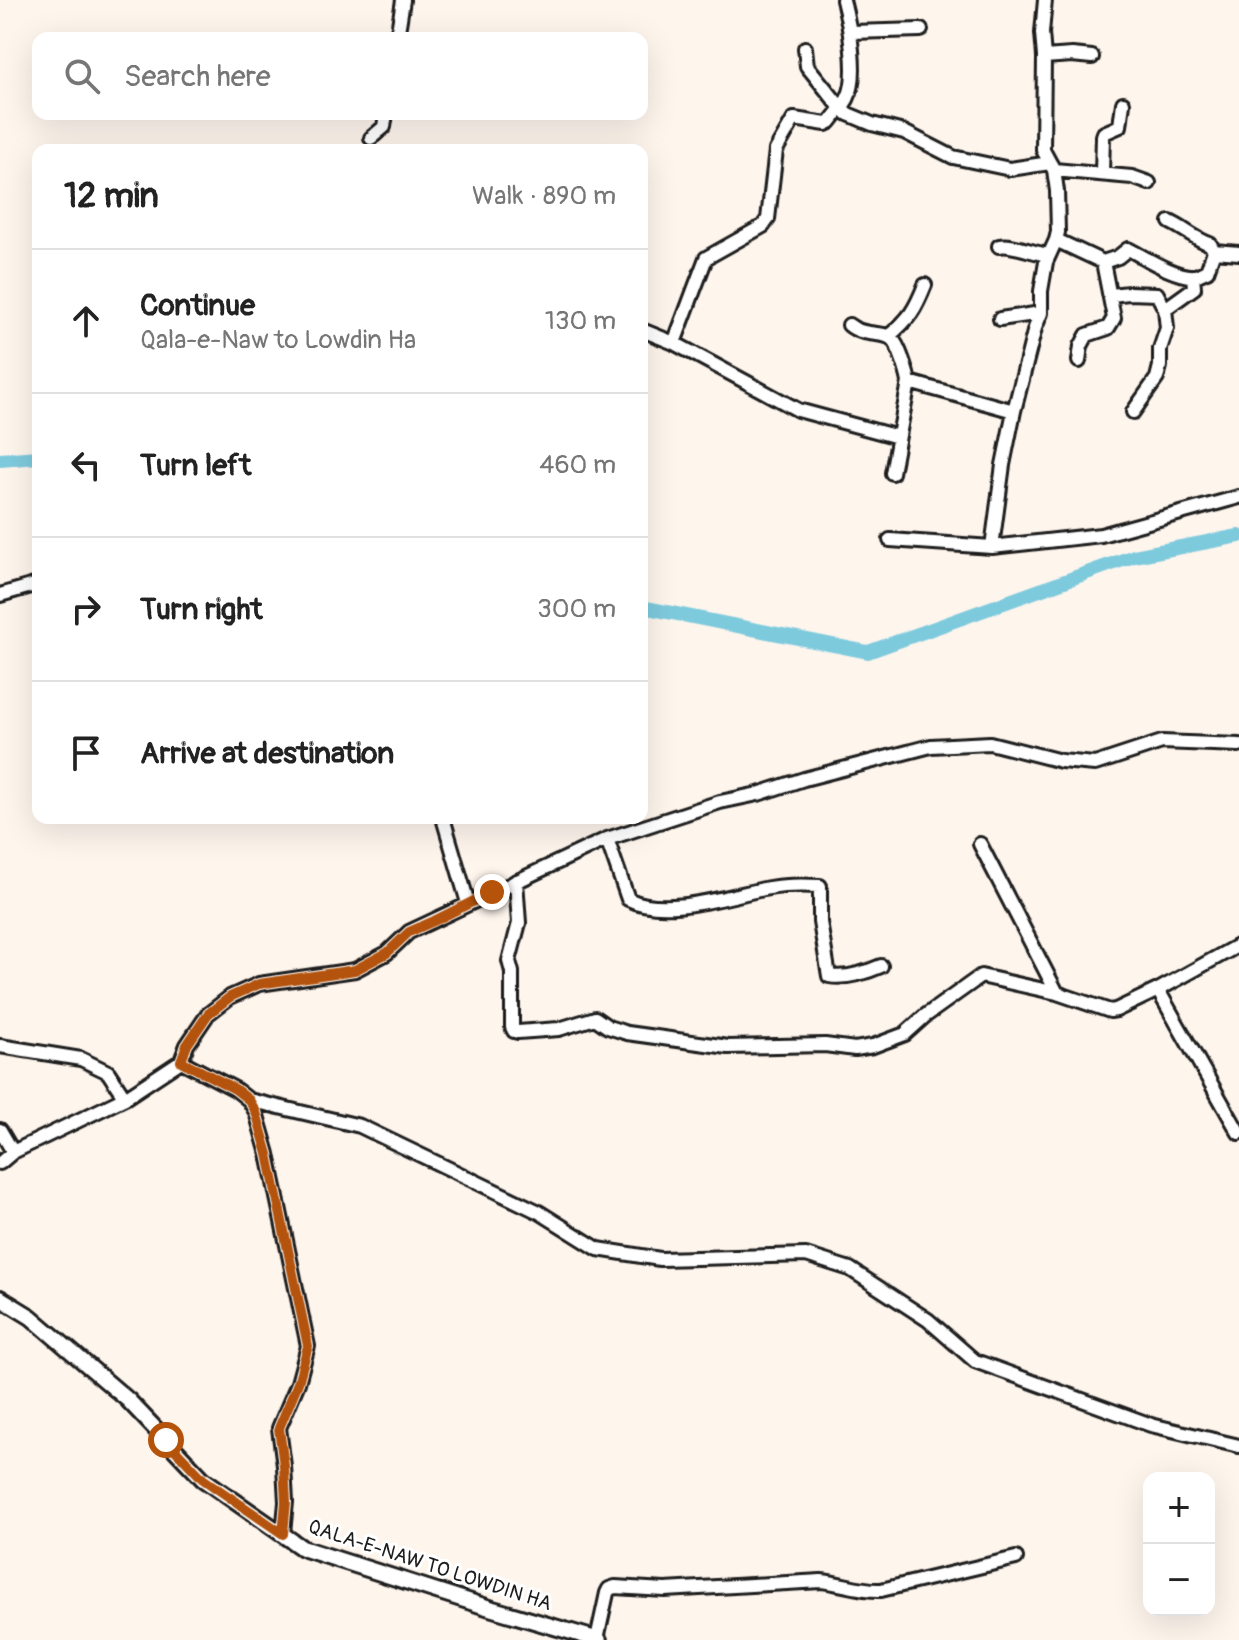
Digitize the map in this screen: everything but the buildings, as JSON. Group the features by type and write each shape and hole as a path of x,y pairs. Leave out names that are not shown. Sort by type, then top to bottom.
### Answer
{"main road":[{"name":"QALA-E-NAW TO LOWDIN HA","path":"0,1298 31,1317 128,1400 203,1479 302,1548 598,1640"}],"street":[{"path":"398,32 403,0"},
{"path":"674,343 706,258 763,226 768,219 776,150 794,119 826,124 849,97 852,83 851,32 843,0"},
{"path":"992,547 1014,411 1041,313 1043,276 1058,232 1052,166 1043,150 1042,33 1045,0"},
{"path":"851,32 921,30"},
{"path":"805,48 807,66 848,114 904,132 953,157 1010,169 1052,166 1132,177 1149,183"},
{"path":"1044,57 1092,57"},
{"path":"1102,173 1103,136 1120,126 1123,103"},
{"path":"371,138 384,127 385,120"},
{"path":"1056,240 1103,262 1118,257 1128,249 1179,273 1193,276 1207,271 1214,251 1210,244 1170,222"},
{"path":"999,246 1011,245 1035,254 1049,255"},
{"path":"1214,251 1239,253"},
{"path":"1079,361 1081,346 1087,335 1108,328 1114,318 1103,262"},
{"path":"1165,309 1194,288 1193,276"},
{"path":"889,336 916,308 925,285"},
{"path":"1111,295 1157,294 1165,309 1167,328 1160,349 1157,378 1133,412"},
{"path":"1000,319 1041,313"},
{"path":"849,325 860,332 889,336 894,340 909,382 892,473"},
{"path":"648,332 674,343 798,410 898,437"},
{"path":"909,382 1014,411"},
{"path":"890,540 992,547 1101,535 1239,497"},
{"path":"0,595 32,586"},
{"path":"0,1163 13,1152 125,1098 181,1061 187,1045 208,1014 230,997 259,984 355,970 387,953 409,932 607,839 720,802 931,746 990,743 1061,761 1095,764 1162,742 1239,745"},
{"path":"445,824 468,903"},
{"path":"607,839 628,899 640,905 691,905 772,887 820,886 820,922 829,976 858,975 881,966"},
{"path":"980,844 1057,993"},
{"path":"516,881 519,923 509,961 512,972 512,1027 518,1032 559,1029 595,1018 608,1027 627,1033 728,1047 825,1045 855,1049 905,1034 981,976 1057,993 1110,1011 1238,948"},
{"path":"1158,990 1239,1133"},
{"path":"0,1046 81,1059 108,1072 125,1098"},
{"path":"181,1061 235,1089 249,1100 256,1112 268,1154 308,1346 298,1383 279,1428 286,1502 283,1534"},
{"path":"249,1100 360,1126 539,1212 598,1249 660,1259 806,1255 850,1269 928,1320 975,1361 1151,1425 1239,1446"},
{"path":"0,1130 13,1152"},
{"path":"598,1640 607,1593 615,1587 665,1590 821,1581 838,1582 867,1591 881,1590 1016,1558"}],"waterway":[{"path":"0,460 32,457"},
{"path":"648,608 868,652 1134,556 1239,536"}],"route":[{"path":"166,1440 203,1479 283,1534 286,1502 279,1428 298,1383 308,1346 268,1154 256,1112 249,1100 235,1089 181,1061 187,1045 208,1014 230,997 259,984 355,970 387,953 409,932 492,892"}]}
